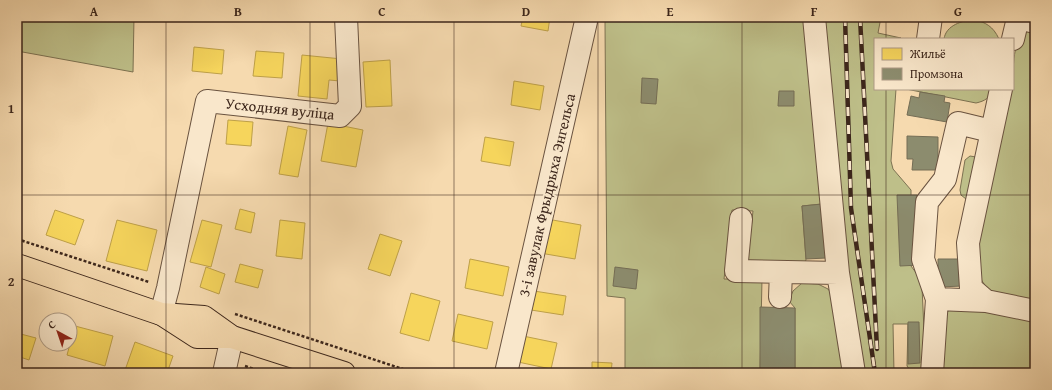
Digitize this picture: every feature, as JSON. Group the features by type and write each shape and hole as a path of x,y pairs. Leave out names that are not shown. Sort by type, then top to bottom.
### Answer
{"main road":[{"path":"17,266 161,314 204,317 232,336 344,373"}],"street":[{"name":"Усходняя вуліца","path":"168,288 207,101 340,116 350,106 346,17"},
{"name":"3-і завулак Фрыдрыха Энгельса","path":"506,373 587,17"},
{"path":"814,17 838,274 854,373"},
{"path":"928,38 931,17"},
{"path":"1013,38 1022,19"},
{"path":"986,301 971,288 968,243 1001,90"},
{"path":"932,373 936,299 923,259 928,202 945,179 958,123 991,131"},
{"path":"741,219 736,272 838,274"},
{"path":"780,297 781,272"},
{"path":"161,314 168,288"},
{"path":"936,299 986,301 1035,312"},
{"path":"224,373 232,336"}],"path":[{"path":"17,239 168,288"}],"green space":[{"path":"17,17 134,17 133,72 17,51"},
{"path":"606,17 804,17 822,204 802,206 806,259 805,265 747,264 753,211 732,210 724,279 762,279 760,373 625,373 625,298 607,296"},
{"path":"823,17 881,17 878,33 901,38 874,38 874,90 896,90 891,161 893,169 911,190 911,266 917,274 922,287 926,373 912,373 907,366 908,324 893,324 894,373 860,373 843,250"},
{"path":"974,19 982,22 989,26 998,38 944,38 945,34 951,27"},
{"path":"1035,25 1035,304 999,298 986,287 977,273 974,254 1008,90 1014,90 1015,50 1020,37 1028,29"},
{"path":"911,90 992,90 987,99 976,103"},
{"path":"970,156 976,157 969,198 966,199 961,195 960,190 965,160"},
{"path":"802,283 818,284 828,289 838,302 849,373 795,373 795,308 789,301 793,291"},
{"path":"960,306 1035,319 1035,373 935,373 946,312"}],"building: Жильё":[{"path":"523,17 550,17 548,31 521,26"},
{"path":"194,47 224,50 222,74 192,71"},
{"path":"256,51 284,53 282,78 253,76"},
{"path":"302,55 342,59 340,81 329,80 327,99 298,96"},
{"path":"390,60 392,106 366,107 363,62"},
{"path":"514,81 544,86 540,110 511,105"},
{"path":"228,120 253,122 251,146 226,144"},
{"path":"328,123 363,130 356,167 321,161"},
{"path":"288,126 307,130 298,177 279,174"},
{"path":"485,137 514,142 510,166 481,161"},
{"path":"240,209 255,213 251,233 235,229"},
{"path":"55,210 84,220 75,245 46,235"},
{"path":"547,219 581,225 575,259 540,253"},
{"path":"117,220 157,230 147,271 106,261"},
{"path":"202,220 222,225 211,267 190,262"},
{"path":"280,220 305,223 302,259 276,256"},
{"path":"380,234 402,241 390,276 368,269"},
{"path":"470,259 509,267 503,296 465,288"},
{"path":"240,264 263,270 258,288 235,282"},
{"path":"206,267 225,274 219,294 200,287"},
{"path":"534,291 566,296 563,315 531,310"},
{"path":"411,293 440,301 429,341 400,333"},
{"path":"458,314 493,322 487,349 452,341"},
{"path":"78,327 113,336 105,366 67,355 68,352 78,352"},
{"path":"17,333 36,338 29,360 17,356"},
{"path":"523,336 557,343 551,369 518,362"},
{"path":"135,342 173,356 167,373 124,373"},
{"path":"592,362 612,363 611,373 592,373"}],"building: Промзона":[{"path":"642,78 658,79 656,104 641,103"},
{"path":"779,91 794,91 794,106 778,106"},
{"path":"920,92 945,96 944,102 950,103 947,122 907,115 911,96 919,98"},
{"path":"907,136 938,137 938,170 912,170 913,159 907,159"},
{"path":"897,195 917,195 920,265 900,266"},
{"path":"822,204 826,258 806,259 802,206"},
{"path":"938,259 962,259 963,286 938,287"},
{"path":"615,267 638,270 636,289 613,286"},
{"path":"760,307 795,308 795,373 760,373"},
{"path":"908,322 919,322 920,363 908,364"}],"railway":[{"path":"845,17 851,208 875,373"},
{"path":"860,17 877,349"}]}
